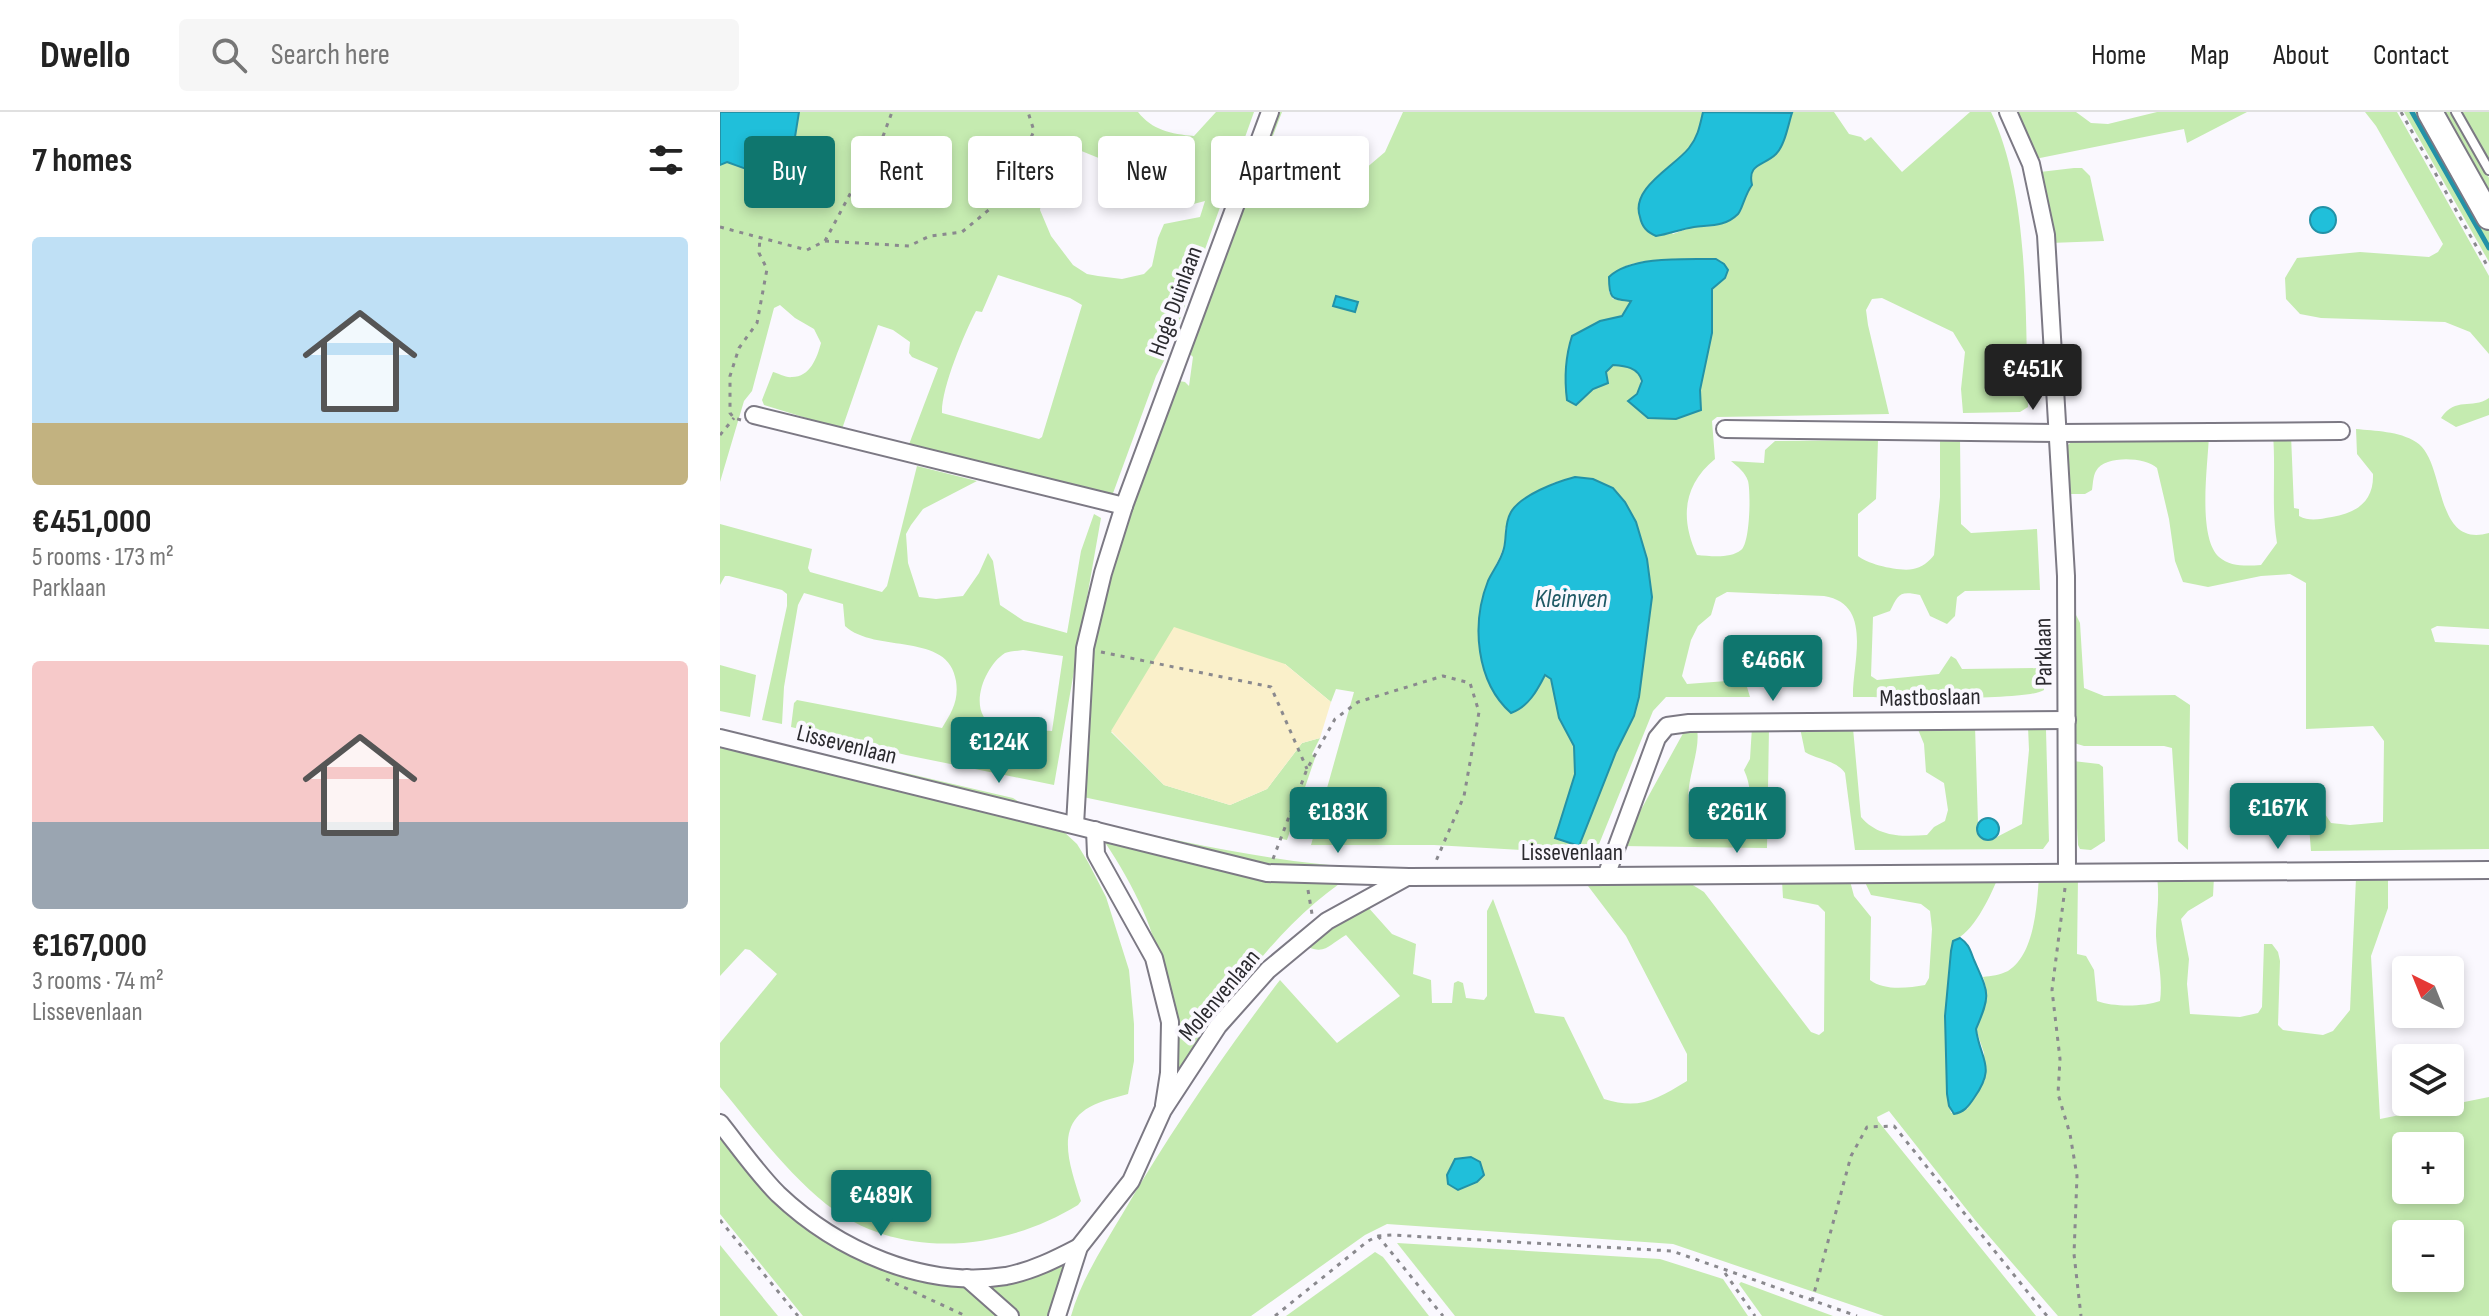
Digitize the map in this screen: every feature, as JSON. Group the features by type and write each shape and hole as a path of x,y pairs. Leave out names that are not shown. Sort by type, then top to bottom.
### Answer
{"main road":[{"path":"2430,112 2489,217"}],"street":[{"name":"Hoge Duinlaan","path":"1075,825 1085,648 1103,573 1124,506 1270,112"},
{"name":"Parklaan","path":"2008,112 2031,164 2046,235 2066,576 2067,872"},
{"path":"754,415 1124,506"},
{"path":"1725,429 2059,433 2341,431"},
{"name":"Mastboslaan","path":"1606,876 1657,738 1667,726 1689,723 2067,720"},
{"name":"Lissevenlaan","path":"720,738 1267,873 1409,877 2489,870"},
{"name":"Molenvenlaan","path":"1095,830 1096,854 1154,958 1161,984 1170,1022 1169,1073 1163,1110"},
{"name":"Molenvenlaan","path":"1057,1316 1079,1247 1131,1181 1163,1110 1218,1026 1268,970 1327,921 1409,877"},
{"name":"Molenvenlaan","path":"720,1123 776,1192 818,1228 856,1250 915,1270 967,1278 1007,1275 1035,1268 1049,1264 1079,1247"},
{"path":"967,1278 1010,1316"}],"lane":[{"path":"2456,112 2489,170"}],"path":[{"path":"825,241 865,166 879,147 892,112"},
{"path":"720,227 807,250 825,241 909,246 930,236 962,232 1002,199 1034,131 1028,112"},
{"path":"2401,112 2489,269"},
{"path":"720,435 734,418 728,406 730,376 739,348 757,323 767,269 759,253 760,237"},
{"path":"1085,648 1271,687 1307,769"},
{"path":"1267,873 1307,769 1335,719 1358,702 1443,676 1470,683 1479,712 1464,796 1430,876"},
{"path":"2067,872 2052,990 2060,1059 2058,1094 2070,1134 2077,1176 2074,1254 2081,1316"},
{"path":"1304,874 1311,900 1313,932"},
{"path":"1812,1301 1851,1156 1867,1127 1894,1126 2047,1316"},
{"path":"720,1220 798,1316"},
{"path":"1378,1236 1443,1316"},
{"path":"1275,1316 1378,1236 1672,1251 1857,1316"},
{"path":"1723,1270 1755,1316"}],"green space":[{"path":"720,112 1138,112 1149,123 1163,130 1194,136 1216,112 1254,112 1245,136 1211,136 1211,208 1220,208 1112,496 908,447 938,368 912,357 909,353 910,342 893,330 878,325 842,429 764,405 762,400 773,372 790,377 804,374 815,360 821,343 814,329 780,305 774,308 752,391 744,401 720,482","holes":["968,136 1082,136 1082,151 1098,158 1098,136 1195,136 1195,204 1205,201 1200,217 1164,224 1152,266 1144,274 1122,279 1087,274 1073,265 1051,236 1040,208 968,208","998,275 1070,298 1082,305 1042,437 1039,439 942,413 945,390 960,347 976,311 982,312"]},
{"path":"1276,112 1282,112 1273,136 1267,136"},
{"path":"1403,112 1703,112 1693,143 1648,189 1638,208 1673,234 1692,227 1714,226 1741,211 1743,198 1752,185 1754,169 1779,150 1791,112 1834,112 1849,134 1865,141 1871,137 1902,172 1970,112 1991,112 2004,145 2019,218 2028,407 2020,412 1963,413 1961,389 1965,352 1953,332 1882,298 1872,299 1866,310 1868,325 1889,414 1717,417 1712,421 1715,459 1704,469 1691,491 1688,528 1697,555 1736,553 1744,546 1746,538 1749,487 1745,475 1731,461 1764,463 1765,450 1775,441 1878,440 1876,499 1858,514 1858,556 1884,567 1916,568 1934,555 1940,497 1940,439 1960,439 1961,524 1971,533 2037,529 2040,590 1965,591 1957,597 1955,616 1947,624 1930,616 1920,595 1900,595 1890,611 1873,617 1871,676 1877,680 1939,674 1951,656 1962,669 2044,668 2044,690 2032,694 1984,697 1853,697 1857,637 1849,610 1840,601 1824,596 1727,592 1716,598 1711,615 1698,626 1691,640 1682,676 1687,684 1740,680 1747,687 1750,697 1666,697 1653,711 1595,854 1434,845 1311,845 1354,692 1336,689 1331,702 1285,664 1111,732 1164,785 1230,805 1267,789 1302,743 1320,738 1312,754 1315,758 1287,840 1083,797 1093,643 1109,575 1173,392 1179,381 1189,386 1193,357 1189,353 1241,208 1369,208 1369,166 1385,152","holes":["1645,261 1721,261 1728,270 1725,278 1712,289 1710,305 1713,313 1700,390 1701,410 1637,394 1640,375 1628,367 1613,365 1606,371 1608,383 1593,389 1617,318 1623,316 1632,300 1613,299 1609,292 1609,277 1619,269","1575,477 1593,479 1625,502 1636,522 1647,559 1639,697 1634,716 1616,752 1579,846 1555,838 1575,774 1574,746 1559,718 1551,679 1545,675 1538,690 1482,663 1479,632 1482,601 1503,549 1505,528 1553,483"]},
{"path":"2016,112 2076,112 2091,123 2108,124 2157,112 2247,112 2187,143 2184,129 2035,159"},
{"path":"2365,112 2397,112 2489,276 2489,354 2470,332 2445,322 2321,318 2300,314 2286,299 2285,278 2297,258 2360,252 2429,257 2438,252 2443,244"},
{"path":"2404,112 2422,112 2489,231 2489,262"},
{"path":"2439,112 2452,112 2489,178 2489,201"},
{"path":"2461,112 2489,112 2489,162"},
{"path":"2082,168 2090,176 2104,241 2050,243 2040,172"},
{"path":"2489,398 2489,415 2456,427 2441,418 2452,407"},
{"path":"2356,429 2395,434 2416,442 2426,452 2449,516 2458,528 2471,534 2489,533 2489,629 2437,626 2431,629 2435,642 2489,645 2489,849 2311,851 2306,789 2310,786 2320,789 2323,811 2331,823 2383,822 2384,741 2373,726 2306,729 2306,583 2290,574 2261,576 2208,587 2183,582 2175,561 2157,468 2151,464 2125,459 2108,462 2096,471 2092,490 2085,494 2068,494 2065,448 2077,436 2209,435 2205,499 2212,547 2228,563 2261,565 2277,543 2273,435 2291,435 2294,508 2299,509 2299,516 2315,520 2356,509 2371,492 2373,474 2357,454"},
{"path":"917,466 977,481 923,509 906,534 908,563 919,597 963,596 988,553 993,561 1000,605 1024,621 1067,633 1081,551 1094,514 1101,518 1054,785 906,755 791,727 797,700 942,728 956,700 956,681 950,665 940,655 858,634 845,626 843,604 804,593 798,605 784,687 782,724 762,720 787,594 729,576 725,576 720,585 720,524 812,549 810,572 882,592 887,586","holes":["1023,650 1063,656 1052,731 1009,730 987,721 981,712 981,690 997,659 1007,652"]},
{"path":"2072,614 2080,623 2084,688 2104,696 2175,695 2190,705 2188,850 2178,841 2172,748 2084,746 2074,743"},
{"path":"720,665 756,675 750,717 720,711"},
{"path":"1975,726 1976,828 1991,840 2022,824 2029,750 2028,727 2040,726 2046,730 2049,841 2043,849 1855,850 1845,773 1832,763 1805,752 1800,728 1853,728 1861,817 1875,829 1909,836 1927,835 1945,821 1948,810 1944,783 1926,772 1924,744 1917,727"},
{"path":"1752,727 1769,728 1767,848 1621,846 1686,728 1697,729 1688,800 1696,819 1722,818 1741,811 1749,795 1744,770 1750,759"},
{"path":"720,733 734,733 1013,798 1077,844 1106,897 1129,970 1134,1024 1134,1061 1128,1094 1091,1106 1071,1127 1068,1154 1081,1201 1078,1205 1049,1221 985,1240 952,1244 918,1242 886,1235 855,1223 811,1191 770,1148 720,1087 720,1043 777,974 745,949 720,976"},
{"path":"2073,761 2103,767 2105,841 2091,850 2080,849 2078,845"},
{"path":"1090,821 1261,856 1365,868 1302,914 1274,943 1222,1008 1155,1109 1167,1055 1157,952 1153,935 1130,884"},
{"path":"2039,876 2078,877 2077,954 2086,956 2094,970 2097,1001 2137,1005 2153,1003 2160,1001 2161,992 2156,936 2157,877 2214,877 2213,896 2188,911 2181,919 2189,959 2187,984 2190,1014 2240,1017 2258,1013 2262,1007 2264,944 2272,944 2280,961 2278,1025 2283,1030 2323,1035 2333,1031 2350,1010 2356,878 2388,878 2388,908 2371,956 2380,1119 2395,1116 2464,1116 2464,1102 2489,1097 2489,1316 2058,1316 1975,1220 1889,1111 1877,1117 1878,1121 2036,1316 1884,1316 1673,1244 1387,1224 1365,1235 1251,1316 1071,1316 1094,1263 1160,1153 1218,1065 1280,980 1337,1043 1400,996 1346,935 1324,949 1308,947 1334,923 1367,906 1392,934 1416,944 1413,974 1431,980 1432,1003 1452,1003 1454,983 1458,981 1463,983 1466,998 1484,1000 1487,996 1487,911 1493,899 1535,1013 1564,1017 1604,1099 1627,1104 1656,1098 1687,1081 1687,1054 1626,936 1585,882 1688,882 1704,892 1811,1032 1819,1035 1824,1031 1825,912 1818,905 1783,898 1782,881 1850,881 1854,896 1871,917 1870,980 1896,988 1925,985 1929,978 1930,911 1921,904 1871,895 1864,880 1997,880 1980,915 1967,931 1953,941 1951,951 1945,1016 1947,1094 1951,1113 1967,1109 1985,1080 1984,1053 1976,1029 1986,997 1983,977 2008,971 2017,963 2029,941"},
{"path":"720,1133 793,1214 966,1286 1001,1316 803,1316 720,1214"},
{"path":"1397,1243 1660,1259 1723,1279 1748,1316 1455,1316"},
{"path":"720,1245 778,1316 720,1316"},
{"path":"1375,1252 1383,1257 1429,1316 1286,1316"},
{"path":"1063,1263 1067,1268 1050,1316 1016,1316 992,1289 991,1285"},
{"path":"1741,1282 1833,1316 1762,1316 1739,1284"}],"sand":[{"path":"1174,627 1285,664 1331,702 1320,738 1302,743 1267,789 1230,805 1164,785 1111,731"}],"water":[{"path":"720,112 799,112 795,136 744,136 744,168 727,162 720,165"},
{"path":"1703,112 1792,113 1779,150 1754,169 1752,185 1738,214 1723,223 1656,236 1645,229 1641,221 1641,197 1647,187 1692,144"},
{"path":"2323,207 2332,211 2336,220 2332,229 2323,233 2314,229 2310,220 2314,211"},
{"path":"1716,259 1728,270 1725,278 1712,289 1712,333 1700,390 1701,410 1676,419 1648,418 1628,401 1637,394 1642,381 1640,376 1630,368 1613,365 1606,372 1608,383 1593,389 1576,405 1567,400 1566,368 1572,336 1600,321 1622,316 1631,301 1613,297 1609,277 1618,270 1644,262"},
{"path":"1336,296 1358,302 1355,312 1333,306"},
{"name":"Kleinven","path":"1575,477 1593,479 1613,488 1625,502 1636,522 1647,559 1652,597 1634,716 1616,752 1579,846 1555,838 1575,774 1574,746 1559,718 1551,679 1545,675 1527,703 1511,713 1490,685 1480,652 1479,633 1483,598 1503,553 1511,512 1531,495"},
{"path":"1988,818 1996,821 1999,829 1996,837 1988,840 1980,837 1977,829 1980,821"},
{"path":"1960,938 1969,948 1985,988 1986,1001 1976,1029 1986,1070 1981,1087 1972,1101 1954,1114 1947,1094 1945,1016 1951,951 1953,941"},
{"path":"1471,1157 1480,1162 1484,1175 1477,1182 1458,1190 1448,1184 1447,1175 1455,1159"}],"waterway":[{"path":"2412,112 2489,248"}]}
